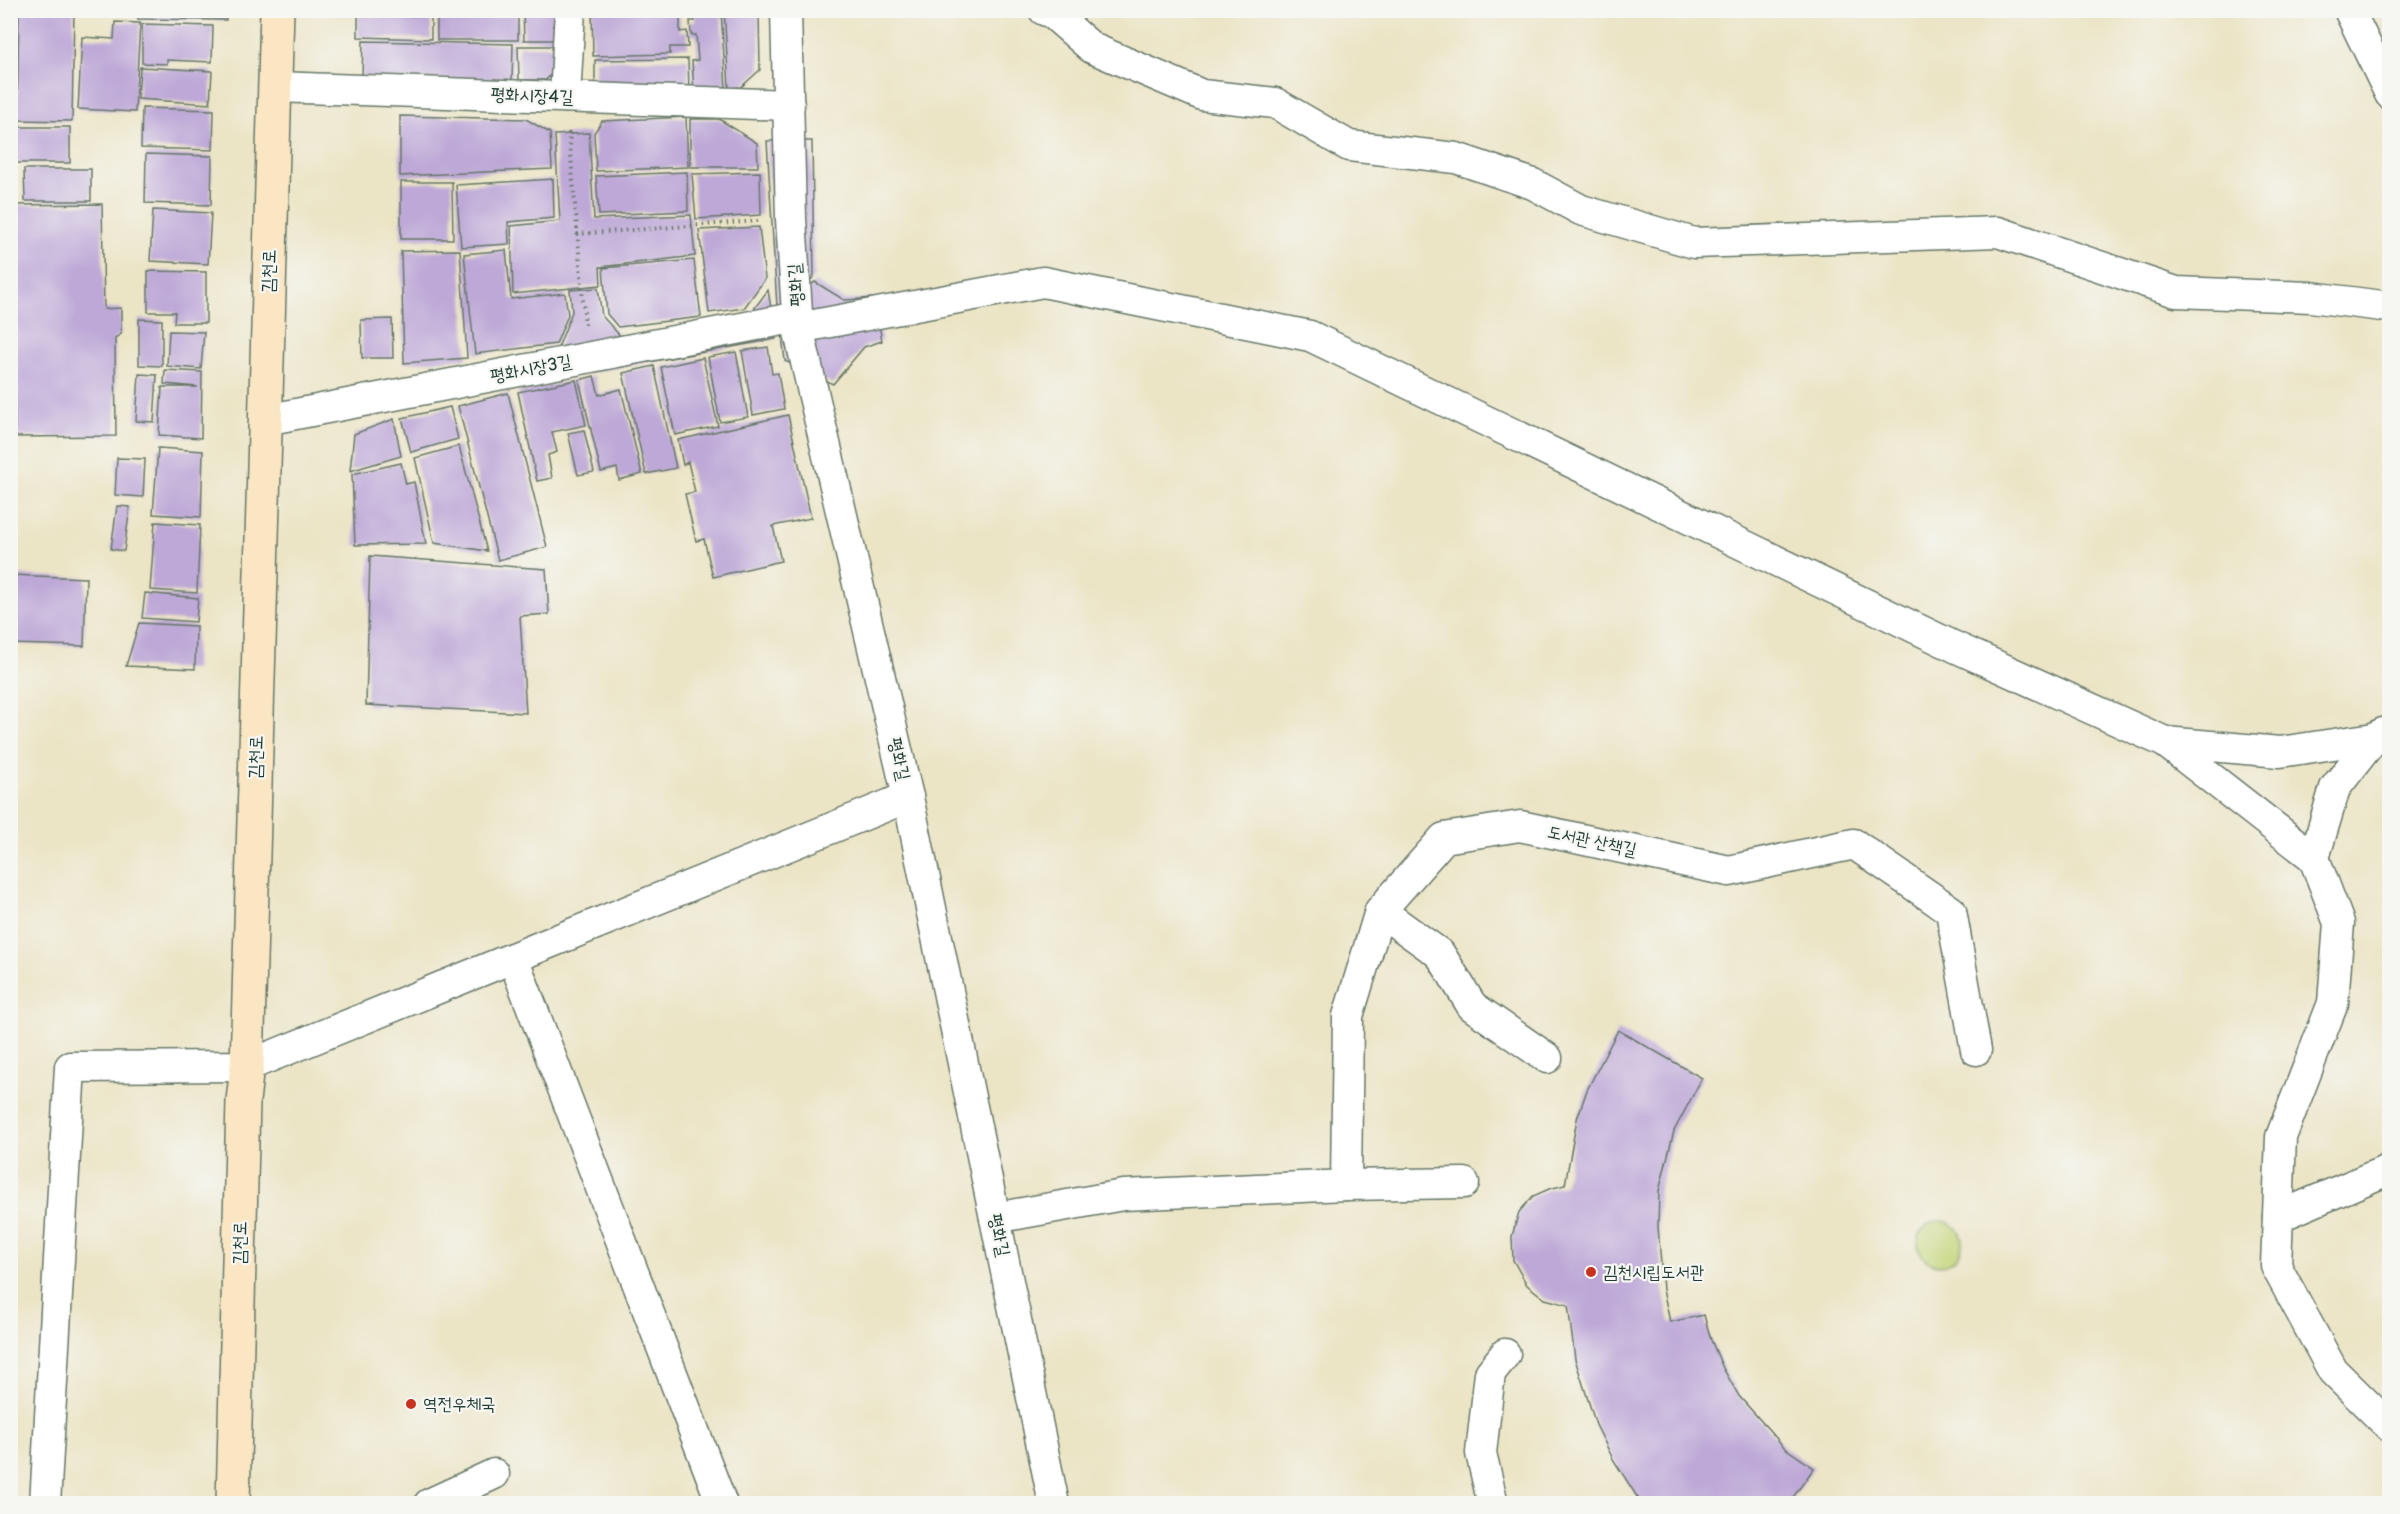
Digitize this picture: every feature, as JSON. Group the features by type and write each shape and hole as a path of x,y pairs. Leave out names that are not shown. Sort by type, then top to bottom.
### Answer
{"street":[{"name":"김천로","path":"233,1503 243,1101 247,1066 277,10"},
{"path":"565,98 570,10"},
{"name":"평화길","path":"786,10 792,219 798,323 908,797 1054,1503"},
{"path":"1044,10 1052,13 1092,48 1202,95 1275,103 1348,146 1456,158 1533,184 1581,210 1694,243 1998,232 2176,292 2311,297 2390,307"},
{"path":"2349,10 2390,94"},
{"name":"평화시장4길","path":"275,87 789,105"},
{"name":"평화시장3길","path":"265,420 588,358 1043,282 1310,336 1955,647 2165,742"},
{"path":"2165,742 2280,752 2382,734"},
{"path":"2314,858 2336,788 2382,734"},
{"path":"2165,742 2314,858 2339,923 2333,1003 2281,1137 2276,1266 2333,1371 2390,1427"},
{"path":"45,1503 70,1067 247,1066 908,797"},
{"name":"도서관 산책길","path":"1346,1185 1348,1016 1380,911 1444,837 1520,826 1729,871 1854,844 1952,911 1976,1050"},
{"path":"1380,911 1440,954 1473,1006 1547,1058"},
{"path":"513,958 722,1503"},
{"path":"2278,1217 2390,1169"},
{"path":"995,1218 1123,1195 1346,1185 1464,1183"},
{"path":"1493,1503 1481,1452 1490,1373 1505,1354"},
{"path":"429,1503 494,1474"}],"path":[{"path":"569,136 588,358"},
{"path":"577,234 792,219"}],"green space":[{"path":"1940,1221 1955,1228 1962,1243 1955,1258 1940,1265 1925,1258 1918,1243 1925,1228"}],"building":[{"path":"19,10 74,10 72,121 17,120"},
{"path":"138,10 226,10 226,20 138,19"},
{"path":"437,10 518,10 518,40 437,40"},
{"path":"523,10 559,10 560,40 524,40"},
{"path":"592,10 670,10 670,13 680,13 680,32 687,31 688,47 670,47 670,54 593,56"},
{"path":"694,10 721,10 726,89 694,91 692,61 698,60 696,35 691,35 690,21 695,21"},
{"path":"724,10 759,10 760,70 741,87 729,88"},
{"path":"358,15 431,16 431,39 358,37"},
{"path":"115,22 140,23 135,112 78,109 82,37 114,39"},
{"path":"142,24 213,26 212,62 167,60 167,64 142,63"},
{"path":"363,41 513,44 512,81 362,78"},
{"path":"518,46 556,46 557,67 546,80 519,80"},
{"path":"688,59 689,91 595,83 595,60"},
{"path":"140,67 212,71 210,104 138,99"},
{"path":"142,108 214,110 213,150 141,148"},
{"path":"400,116 526,119 550,133 552,169 400,176"},
{"path":"686,117 688,167 596,171 594,133 602,121"},
{"path":"690,119 719,119 757,143 758,167 690,167"},
{"path":"10,127 70,127 70,163 10,163"},
{"path":"589,133 594,219 691,215 695,256 600,267 601,285 513,294 511,226 560,221 555,135"},
{"path":"767,141 812,141 814,277 777,307"},
{"path":"146,154 212,156 211,205 145,203"},
{"path":"24,169 91,169 91,201 25,201"},
{"path":"687,172 688,211 599,215 596,176"},
{"path":"760,172 761,215 696,219 692,174"},
{"path":"553,179 554,218 508,222 509,244 461,247 456,185"},
{"path":"401,182 452,182 453,239 401,239"},
{"path":"102,204 104,309 121,308 121,334 115,338 116,436 15,437 12,205"},
{"path":"153,210 211,213 208,264 150,261"},
{"path":"759,227 765,279 744,308 709,313 699,230"},
{"path":"460,250 467,358 404,363 401,251"},
{"path":"506,250 511,299 565,293 568,315 556,344 475,354 464,254"},
{"path":"694,260 701,317 618,327 607,314 603,268"},
{"path":"148,271 206,272 206,323 174,323 175,312 148,312"},
{"path":"815,282 844,300 874,298 882,341 864,347 833,384 785,361 779,310"},
{"path":"598,288 602,316 622,338 748,317 768,290 776,339 509,387 558,348 572,312 570,290"},
{"path":"139,319 162,320 162,366 139,365"},
{"path":"392,319 393,358 362,358 361,320"},
{"path":"169,331 204,332 201,369 167,366"},
{"path":"768,347 772,374 778,373 784,409 753,415 742,351"},
{"path":"736,352 748,417 720,422 708,357"},
{"path":"703,358 718,426 675,435 661,367"},
{"path":"654,366 676,468 646,474 623,373"},
{"path":"165,370 202,372 201,438 159,435 162,387 198,387 164,384"},
{"path":"139,374 157,375 154,422 136,421"},
{"path":"594,376 599,395 621,389 642,474 619,480 617,468 601,472 579,380"},
{"path":"576,380 586,425 552,432 557,452 548,455 552,478 537,481 518,392"},
{"path":"508,393 547,547 498,560 458,406"},
{"path":"450,407 458,439 411,452 402,418"},
{"path":"788,415 811,518 773,526 781,561 713,577 704,539 696,541 685,494 695,492 688,462 683,465 678,440"},
{"path":"394,419 401,456 350,471 354,434"},
{"path":"584,430 594,472 578,475 568,433"},
{"path":"459,446 487,551 434,543 415,458"},
{"path":"158,448 203,451 201,517 153,514"},
{"path":"117,458 145,459 143,497 115,495"},
{"path":"401,463 406,484 414,482 426,544 355,545 352,474"},
{"path":"117,506 130,507 124,551 111,549"},
{"path":"155,522 200,525 197,593 150,590"},
{"path":"370,556 546,569 549,614 520,616 526,713 366,705"},
{"path":"10,575 86,578 84,646 10,644"},
{"path":"145,593 198,598 196,622 142,618"},
{"path":"139,623 196,626 195,669 126,666"},
{"name":"김천시립도서관","path":"1618,1030 1702,1078 1674,1131 1659,1191 1658,1226 1663,1290 1670,1322 1704,1315 1711,1340 1723,1368 1739,1396 1785,1448 1814,1468 1789,1503 1641,1503 1613,1459 1596,1425 1575,1359 1568,1305 1545,1299 1527,1285 1513,1260 1512,1236 1519,1212 1533,1196 1565,1185 1577,1119 1587,1090"}],"place":[{"name":"김천시립도서관","path":"1591,1272"},
{"name":"역전우체국","path":"411,1404"}]}
